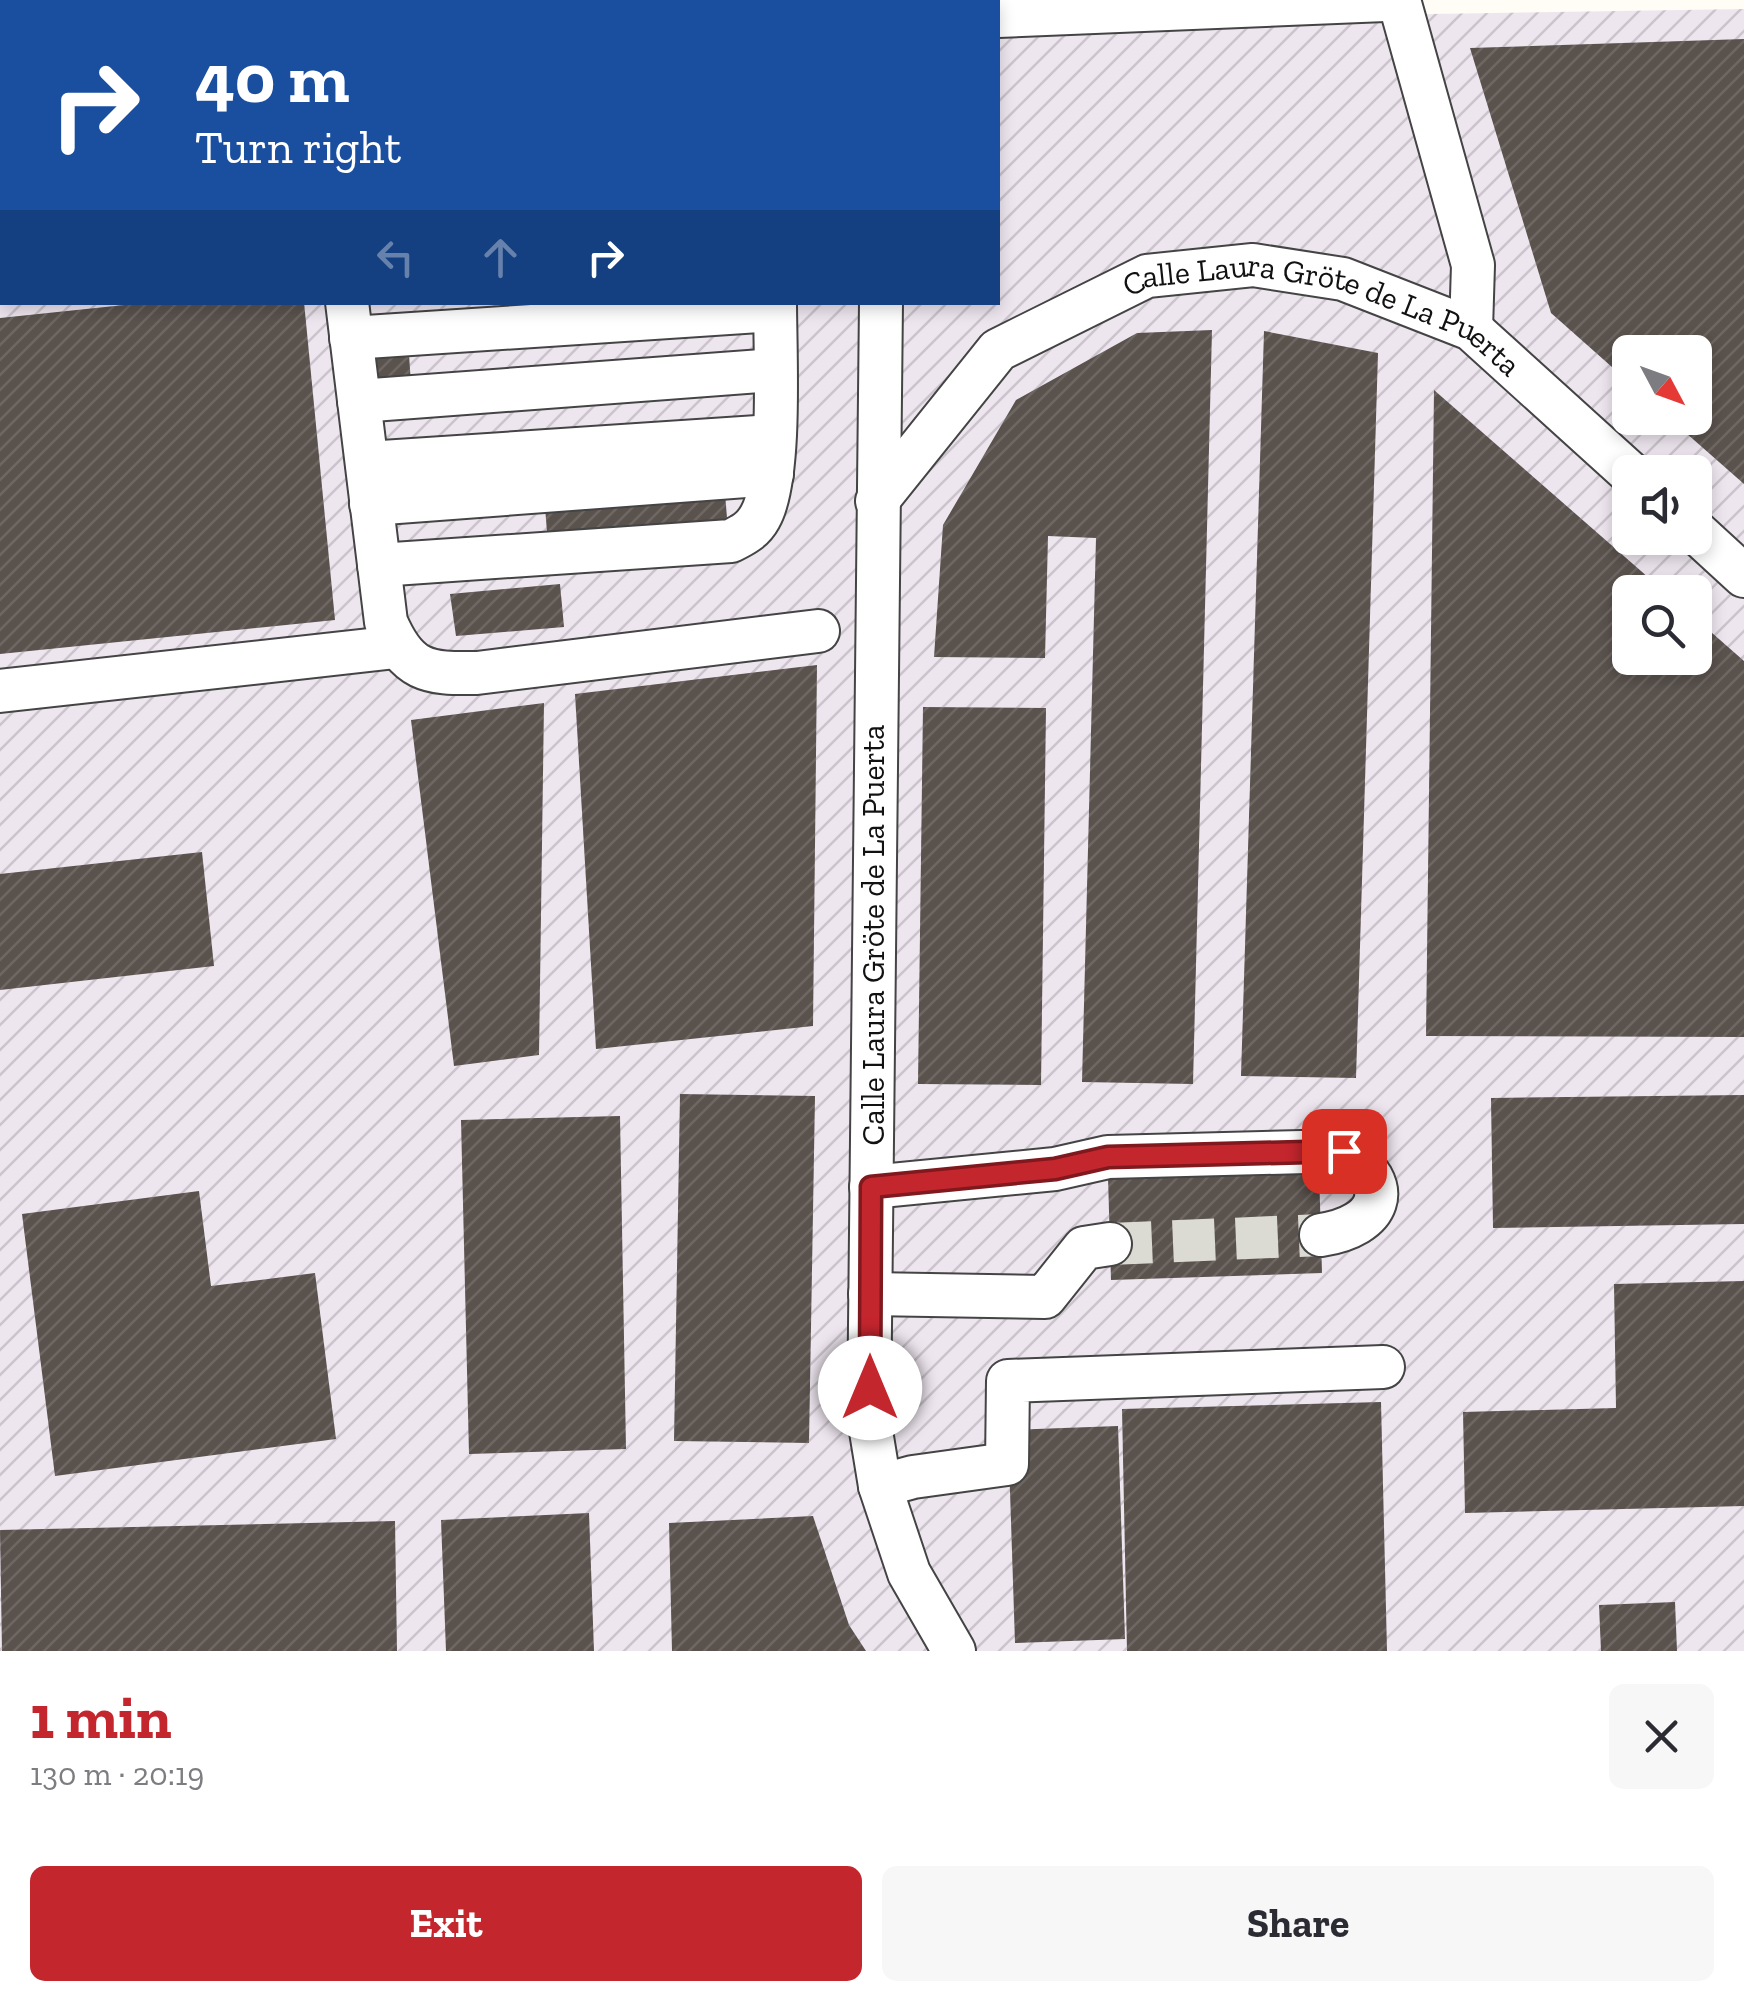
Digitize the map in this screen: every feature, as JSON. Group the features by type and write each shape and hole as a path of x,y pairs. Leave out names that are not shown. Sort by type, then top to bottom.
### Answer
{"street":[{"path":"1000,16 1385,0"},
{"path":"1399,0 1473,265 1471,329"},
{"name":"Calle Laura Gröte de La Puerta","path":"877,501 998,350 1147,276 1254,265 1343,279 1471,329 1612,456"},
{"name":"Calle Laura Gröte de La Puerta","path":"880,305 870,1419 880,1486 909,1572 954,1651"},
{"path":"379,565 731,542 748,532 758,522 773,455 774,306 349,320 369,484 386,622 396,646 414,665 438,674 477,673 818,631"},
{"path":"359,401 774,370"},
{"path":"369,484 773,455"},
{"path":"1712,547 1744,576"},
{"path":"0,692 396,646"},
{"path":"871,1187 1055,1169 1108,1157 1344,1151 1361,1162 1373,1178 1376,1191 1372,1213 1362,1222 1321,1235"},
{"path":"870,1294 1045,1297 1084,1248 1110,1244"},
{"path":"880,1486 913,1477 1007,1464 1008,1381 1384,1367"}],"shaded area":[{"path":"1744,9 1744,1651 0,1651 0,305 1000,305 1000,21"}],"building":[{"path":"1744,39 1744,484 1688,435 1712,435 1712,335 1612,335 1612,367 1551,313 1470,48"},
{"path":"124,305 304,305 335,620 0,654 0,318"},
{"path":"1212,330 1193,1084 1082,1082 1096,538 1048,536 1045,658 934,657 943,525 1016,400 1137,333"},
{"path":"1264,331 1378,353 1356,1078 1241,1076"},
{"path":"408,340 411,384 368,387 365,343"},
{"path":"1434,390 1612,546 1612,555 1623,555 1646,575 1612,575 1612,675 1712,675 1712,633 1744,661 1744,1037 1426,1036"},
{"path":"724,481 728,530 548,544 544,495"},
{"path":"560,584 564,627 456,636 450,594"},
{"path":"817,665 813,1026 596,1049 575,694"},
{"path":"544,703 539,1055 454,1066 411,720"},
{"path":"923,707 1046,708 1041,1085 918,1084"},
{"path":"202,852 214,966 0,990 0,874"},
{"path":"680,1094 815,1096 809,1443 674,1441"},
{"path":"1744,1095 1744,1224 1493,1228 1491,1098"},
{"path":"620,1116 626,1449 469,1454 461,1120"},
{"path":"1319,1170 1322,1273 1111,1280 1108,1177"},
{"path":"199,1191 211,1286 315,1273 336,1439 55,1476 22,1214"},
{"path":"1744,1281 1744,1506 1465,1513 1463,1412 1616,1408 1614,1284"},
{"path":"1381,1402 1387,1651 1127,1651 1122,1409"},
{"path":"1118,1426 1125,1639 1015,1643 1008,1430"},
{"path":"589,1513 594,1651 446,1651 441,1520"},
{"path":"813,1516 849,1625 866,1651 672,1651 669,1523"},
{"path":"395,1521 397,1651 2,1651 0,1530"},
{"path":"1675,1602 1677,1651 1601,1651 1599,1605"}],"tunnel":[{"path":"1110,1244 1321,1235"}],"route":[{"path":"870,1388 871,1187 1055,1169 1108,1157 1344,1151"}]}
